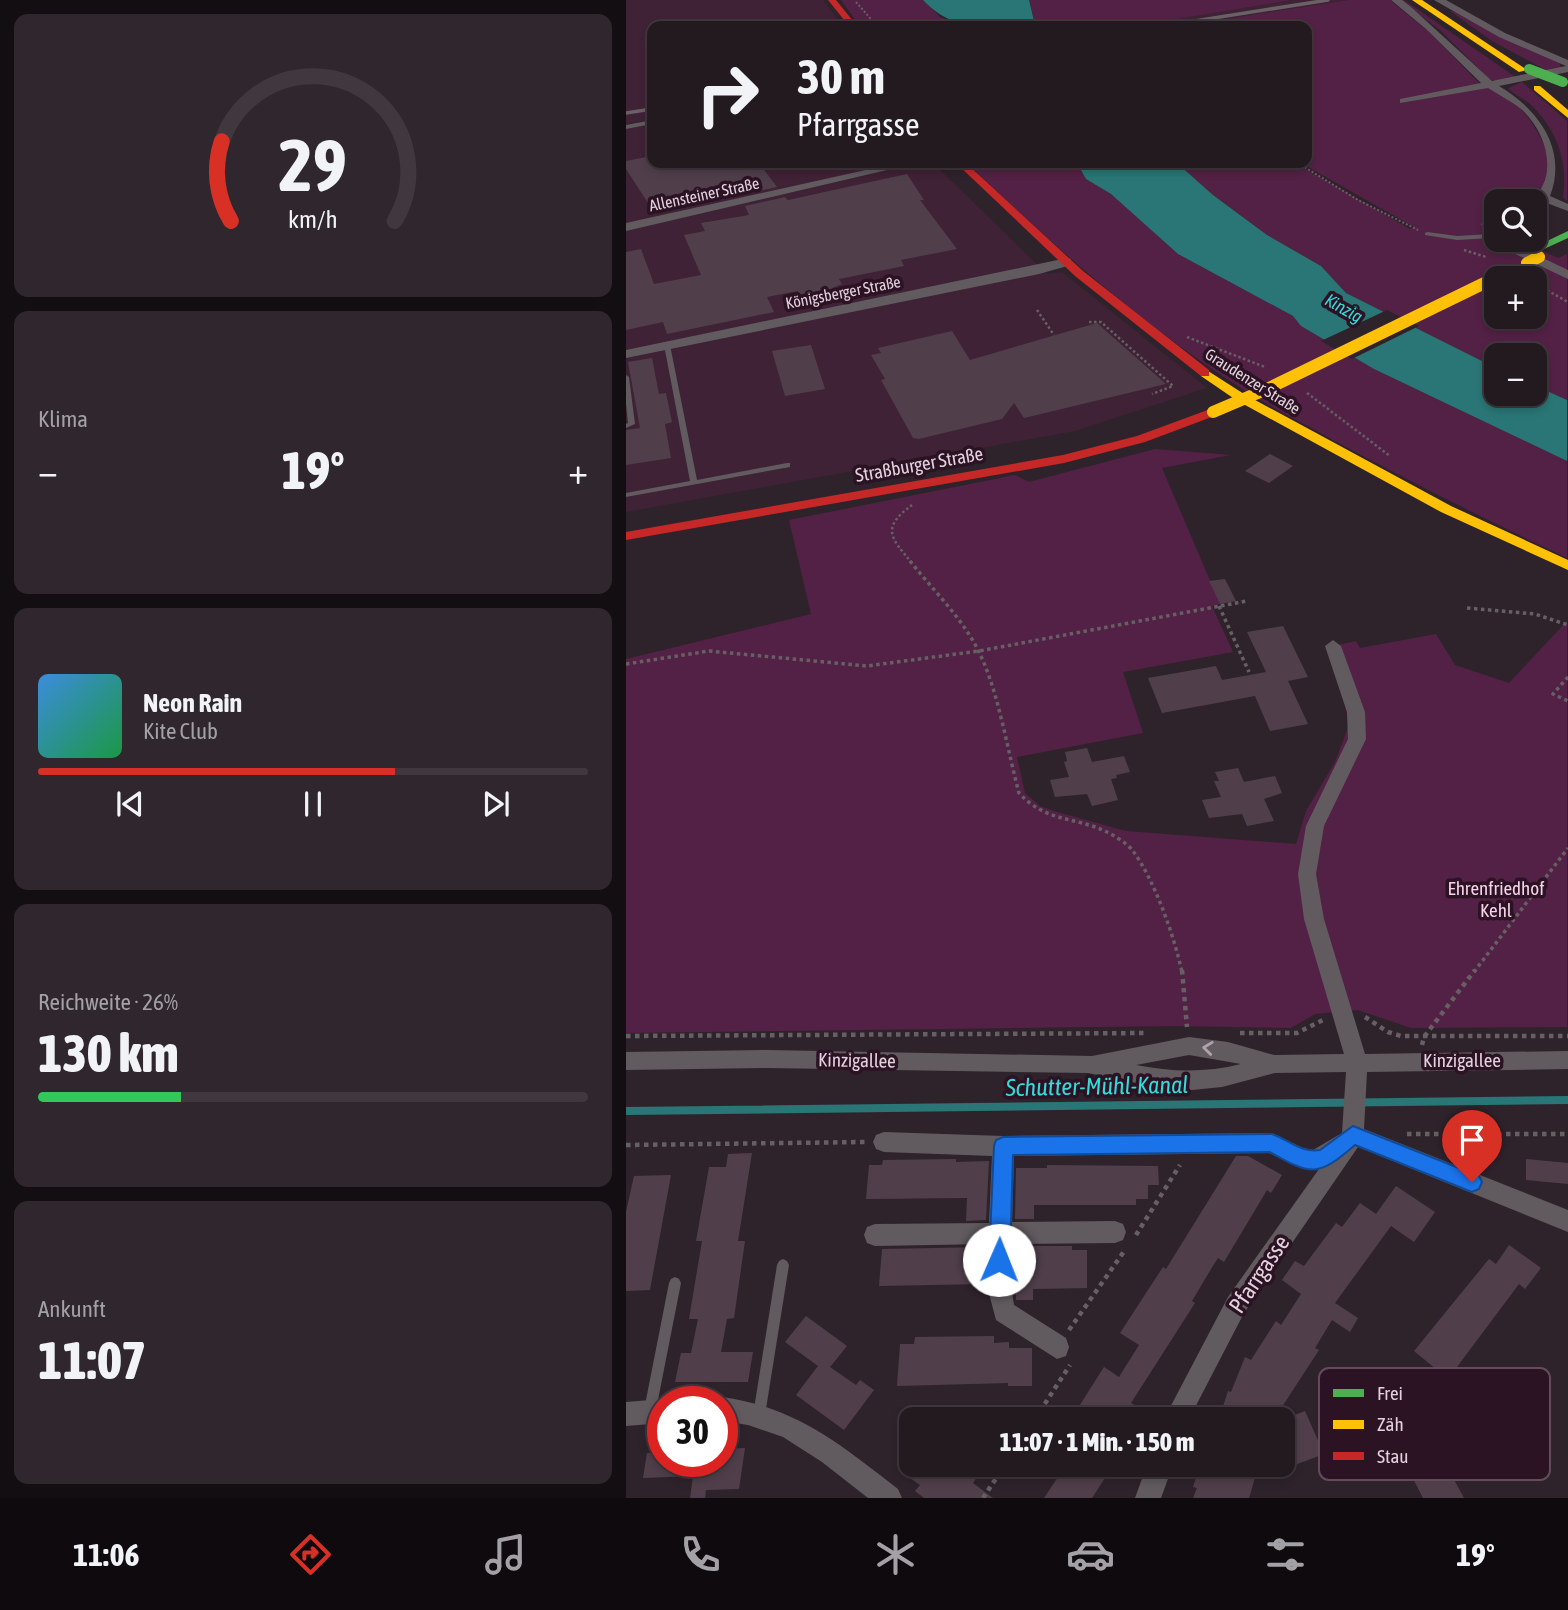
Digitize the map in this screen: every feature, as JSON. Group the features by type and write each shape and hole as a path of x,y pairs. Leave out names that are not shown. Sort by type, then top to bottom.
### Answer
{"main road":[{"path":"832,0 849,21"},
{"path":"1416,0 1437,6 1520,68 1558,84 1568,115"},
{"path":"1520,68 1558,84"},
{"name":"Graudenzer Straße","path":"966,168 1014,216 1159,340 1240,397 1446,509 1568,566"},
{"path":"1531,255 1568,222"},
{"path":"1209,409 1257,383 1498,272 1568,234"},
{"path":"1531,255 1568,244"},
{"name":"Straßburger Straße","path":"626,522 1070,446 1209,409"},
{"name":"Straßburger Straße","path":"626,536 1064,459 1141,439 1209,409"}],"street":[{"path":"1396,0 1423,20 1490,85 1524,107 1537,119 1551,142 1560,167 1560,180 1547,194"},
{"path":"1437,6 1455,8 1502,34 1568,64"},
{"path":"1404,101 1490,85 1558,84"},
{"name":"Allensteiner Straße","path":"626,227 889,168"},
{"path":"1547,203 1568,208"},
{"path":"1522,252 1568,275"},
{"name":"Königsberger Straße","path":"626,354 1067,262"},
{"path":"1333,646 1356,712 1357,739 1315,825 1307,874 1314,919 1345,1014 1357,1061"},
{"name":"Kinzigallee","path":"1088,1064 1189,1046 1229,1051 1275,1064"},
{"name":"Kinzigallee","path":"626,1062 768,1059 1088,1064 1166,1080 1192,1081 1222,1078 1275,1064 1568,1060"},
{"name":"Pfarrgasse","path":"1182,1407 1236,1305 1353,1135 1357,1061"},
{"path":"884,1142 1003,1146 1272,1143 1303,1160 1313,1161 1324,1159 1353,1135 1568,1221"},
{"path":"1003,1146 999,1235 999,1286 1003,1312 1057,1347"},
{"path":"875,1234 1115,1233"},
{"path":"738,1412 759,1415 798,1430 889,1498"},
{"path":"1148,1498 1156,1477"}],"lane":[{"path":"626,127 647,123"},
{"path":"1426,234 1484,238"},
{"path":"667,345 694,482"},
{"path":"626,377 632,424 626,426"},
{"path":"626,495 787,465"},
{"path":"759,1415 783,1265"},
{"path":"646,1412 675,1283"}],"path":[{"path":"855,0 873,21"},
{"path":"1306,168 1358,200 1426,234"},
{"path":"1547,291 1568,302"},
{"path":"1037,310 1054,335"},
{"path":"1089,323 1101,322 1173,386 1152,394"},
{"path":"923,502 902,511 895,518 892,525 894,542 952,612 979,650 990,681 1019,793 1032,807 1047,815 1119,838 1132,849 1150,882 1178,953 1185,983 1187,1033"},
{"path":"626,664 687,653 723,651 867,666 979,650 1247,601"},
{"path":"1219,606 1249,672"},
{"path":"1467,608 1535,614 1568,625"},
{"path":"1568,677 1553,694 1568,701"},
{"path":"1424,1060 1424,1037 1568,848"},
{"path":"1238,1033 1297,1033 1328,1018 1345,1014 1369,1018 1395,1035 1568,1036"},
{"path":"626,1036 1160,1033"},
{"path":"1406,1134 1568,1134"},
{"path":"626,1145 884,1142"},
{"path":"1043,1407 1074,1359 1057,1347"},
{"path":"983,1498 997,1477"}],"shaded area":[{"path":"626,0 823,0 839,21 647,21 647,120 626,124"},
{"path":"1292,0 1349,0 1211,21 1158,21"},
{"path":"647,124 647,168 938,168 1047,274 1062,272 1207,388 1075,431 626,512 626,128"}],"green space":[{"path":"841,0 923,0 940,17 952,21 856,21"},
{"path":"1029,0 1292,0 1164,21 1034,21"},
{"path":"1349,0 1390,0 1429,32 1482,86 1497,92 1521,109 1544,145 1554,173 1543,189 1484,189 1484,252 1544,252 1558,258 1567,254 1567,400 1547,391 1547,343 1484,343 1484,362 1346,293 1321,266 1267,235 1213,195 1183,168 1304,168 1410,229 1414,227 1310,168 1312,168 1312,21 1211,21"},
{"path":"1400,0 1404,0 1517,78 1499,82 1489,79 1440,30"},
{"path":"1450,11 1458,12 1559,62 1561,68 1548,71 1492,41"},
{"path":"1522,82 1567,121 1567,201 1563,197 1562,158 1554,135 1530,104 1508,88"},
{"path":"972,168 1080,168 1086,179 1111,194 1178,254 1293,316 1301,326 1374,369 1567,461 1567,558 1448,500 1271,407 1214,370 1140,316"},
{"name":"Ehrenfriedhof Kehl","path":"1155,449 1231,455 1162,468 1220,604 1212,606 1233,652 1123,672 1143,733 1017,757 1025,793 1040,806 1126,831 1296,844 1306,811 1335,762 1349,725 1333,646 1356,641 1360,648 1436,634 1455,665 1509,683 1567,621 1567,1027 1411,1028 1358,1010 1315,1014 1291,1028 1179,1026 626,1033 626,659 811,614 789,520 1015,475 1029,482"}],"water":[{"path":"923,0 1029,0 1034,21 954,21 935,11"},
{"name":"Kinzig","path":"1080,168 1183,168 1213,195 1267,235 1321,266 1346,293 1484,362 1484,406 1547,406 1547,391 1567,400 1567,461 1374,369 1301,326 1293,316 1178,254 1111,194 1086,179"}],"pier":[{"path":"1387,310 1419,326 1352,359 1321,341"}],"building":[{"path":"647,157 647,168 763,168 777,187 739,195 734,184 648,203 626,169 626,161"},
{"path":"907,174 924,200 920,200 957,249 901,260 904,266 839,279 842,284 819,294 821,302 805,305 798,291 767,297 774,312 667,334 663,322 626,330 626,252 641,249 654,284 701,275 684,235 705,231 701,223 749,215 745,206 785,197 788,200"},
{"path":"1097,323 1166,384 1024,418 1014,403 1002,419 919,439 913,438 881,380 885,379 871,355 881,353 878,348 952,331 970,360"},
{"path":"811,345 825,389 785,396 772,351"},
{"path":"652,358 659,394 666,393 672,422 665,424 671,458 626,465 626,430 640,428 628,362"},
{"path":"1270,454 1293,466 1269,483 1245,471"},
{"path":"1225,579 1236,601 1220,604 1209,581"},
{"path":"1283,626 1308,677 1288,681 1308,724 1270,731 1255,696 1162,713 1148,678 1216,666 1222,680 1266,672 1247,632"},
{"path":"1087,748 1092,762 1124,756 1130,772 1111,779 1118,800 1092,806 1087,794 1055,797 1050,780 1069,777 1064,762 1067,761 1065,752"},
{"path":"1238,768 1244,782 1275,776 1282,793 1264,799 1274,821 1247,826 1242,814 1209,818 1202,800 1221,797 1214,781 1219,781 1215,772"},
{"path":"752,1153 738,1241 745,1241 734,1318 727,1319 721,1352 753,1352 748,1382 675,1382 681,1353 691,1353 698,1319 689,1319 702,1241 696,1241 709,1167 726,1167 728,1154"},
{"path":"1236,1156 1248,1156 1282,1175 1271,1193 1267,1190 1224,1262 1218,1258 1211,1269 1192,1301 1195,1303 1131,1403 1135,1407 1079,1407 1104,1367 1119,1377 1139,1345 1120,1333 1163,1267 1166,1269"},
{"path":"956,1159 956,1162 989,1161 986,1220 966,1221 967,1198 866,1199 869,1165 882,1165 883,1160"},
{"path":"1526,1159 1568,1163 1568,1184 1526,1180"},
{"path":"1047,1165 1158,1166 1159,1185 1148,1185 1148,1199 1136,1199 1136,1205 1034,1205 1034,1219 1015,1219 1016,1168 1047,1168"},
{"path":"671,1175 650,1290 626,1291 626,1212 634,1176"},
{"path":"1396,1186 1435,1212 1414,1242 1391,1226 1335,1303 1358,1318 1350,1332 1332,1320 1315,1348 1319,1350 1282,1407 1223,1407 1245,1357 1251,1360 1276,1321 1281,1325 1301,1294 1282,1280 1295,1261 1304,1266 1336,1223 1342,1227 1360,1203 1376,1214"},
{"path":"1509,1245 1541,1268 1525,1289 1519,1284 1456,1368 1435,1368 1414,1351 1489,1259 1496,1264"},
{"path":"1034,1246 1072,1246 1072,1250 1087,1250 1087,1288 1033,1289 1033,1300 1016,1300 1014,1253 1033,1253"},
{"path":"986,1247 984,1284 879,1286 882,1249"},
{"path":"806,1316 847,1346 830,1367 856,1385 860,1380 874,1390 844,1430 796,1395 818,1366 785,1342"},
{"path":"994,1336 994,1343 1009,1342 1009,1348 1032,1348 1032,1386 1008,1386 1008,1383 897,1386 900,1344 914,1344 915,1337"},
{"path":"1305,1411 1319,1443 1319,1456 1295,1465 1295,1415"},
{"path":"738,1448 745,1448 739,1489 706,1490 705,1498 690,1498 693,1477 738,1477"},
{"path":"647,1453 647,1477 668,1477 643,1478"},
{"path":"908,1477 977,1477 973,1483 993,1498 924,1498 915,1491 920,1485"},
{"path":"1058,1477 1106,1477 1092,1498 1044,1498"},
{"path":"1196,1477 1255,1478 1249,1498 1193,1498 1197,1488 1193,1487"},
{"path":"1414,1480 1454,1480 1464,1498 1423,1498"}],"waterway":[{"name":"Schutter-Mühl-Kanal","path":"626,1111 1568,1100"}],"railway":[{"path":"1195,21 1328,0"},
{"path":"626,113 647,110"}],"traffic: fast":[{"path":"1529,69 1563,82"},
{"path":"1547,244 1568,234"}],"traffic: slow":[{"path":"1416,0 1522,70"},
{"path":"1537,88 1568,115"},
{"path":"1527,263 1539,257"},
{"path":"1213,412 1267,389 1484,283"},
{"path":"1205,373 1240,397 1446,509 1568,566"}],"traffic: jam":[{"path":"832,0 849,21"},
{"path":"966,168 1079,273 1141,325 1205,373"},
{"path":"626,536 1064,459 1141,439 1213,412"}],"route":[{"path":"999,1260 1003,1146 1272,1143 1303,1160 1313,1161 1324,1159 1353,1135 1472,1182"}]}
